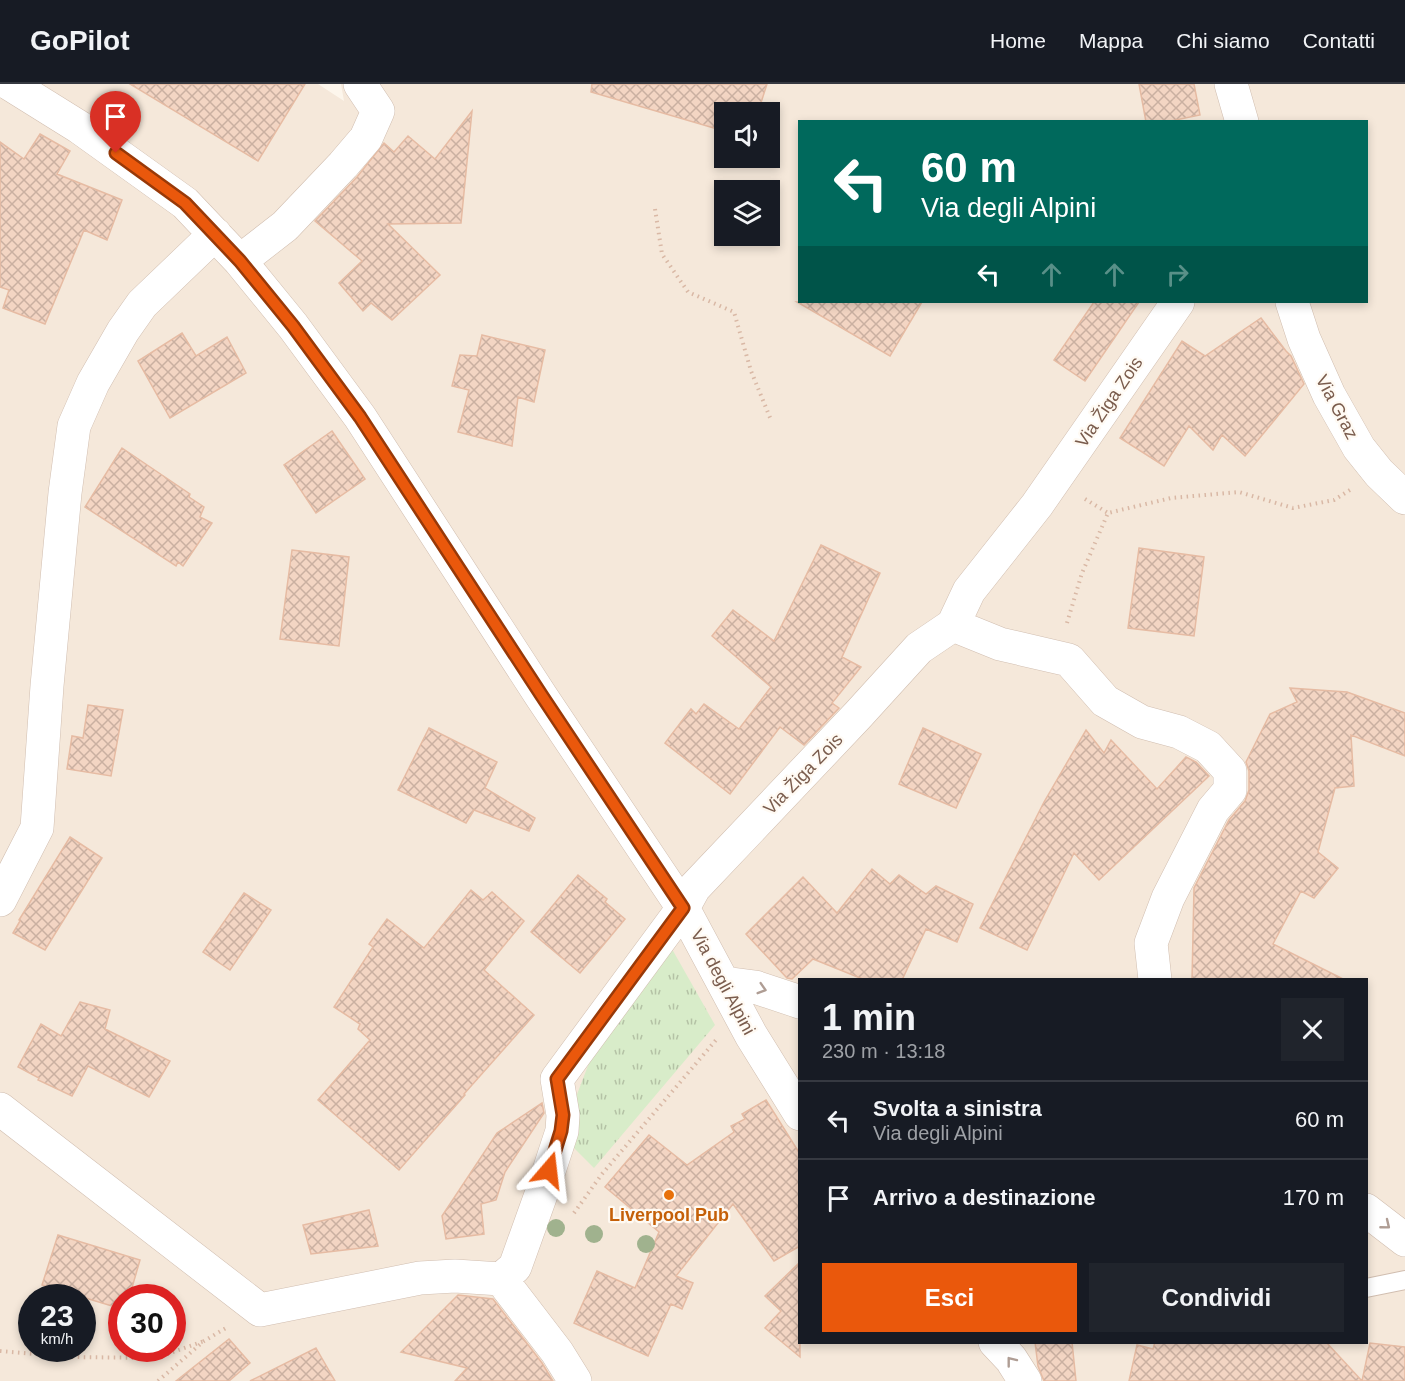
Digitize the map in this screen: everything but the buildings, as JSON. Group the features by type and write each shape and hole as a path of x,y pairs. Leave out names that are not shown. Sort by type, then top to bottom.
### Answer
{"street":[{"name":"Via degli Alpini","path":"10,84 79,127 185,203 240,261 293,326 360,417 683,908 744,1021 795,1097"},
{"path":"240,261 285,226 366,138 378,111 360,84"},
{"path":"1231,84 1241,120"},
{"path":"0,900 37,828 53,618 74,426 93,383 142,303 215,234"},
{"name":"Via Žiga Zois","path":"501,1279 515,1267 561,1131 563,1115 557,1079 683,908 694,888 858,715 918,648 953,625 969,591 1037,505 1177,303"},
{"name":"Via Graz","path":"1292,303 1304,339 1329,395 1359,448 1379,473 1405,498"},
{"path":"953,625 1000,644 1069,660 1105,701 1142,722 1179,732 1208,747 1230,771 1230,790 1213,810 1167,898 1151,943 1155,978"},
{"path":"724,983 755,987 798,1001"},
{"path":"0,1109 260,1310 420,1278 455,1276 501,1279 557,1352 575,1381"},
{"path":"1368,1212 1405,1240"},
{"path":"997,1344 1011,1359 1025,1381"}],"lane":[{"path":"1368,1288 1405,1280"}],"path":[{"path":"655,209 662,254 688,292 734,312 751,371 771,420"},
{"path":"1058,657 1082,573 1108,513 1171,498 1239,492 1293,508 1334,500 1379,473"},
{"path":"569,1220 602,1174 713,1042 744,1021"},
{"path":"0,1351 71,1357 156,1358 204,1341 260,1310"},
{"path":"158,1381 204,1341"}],"shaded area":[{"path":"0,84 318,84 344,101 341,84 1405,84 1405,1381 0,1381"}],"green space":[{"path":"672,949 715,1025 594,1168 569,1143 571,1110 589,1063"}],"place":[{"name":"Liverpool Pub","path":"669,1195"}],"route":[{"path":"116,153 185,203 240,261 293,326 360,417 683,908 557,1079 563,1115 561,1131 549,1170"}]}
